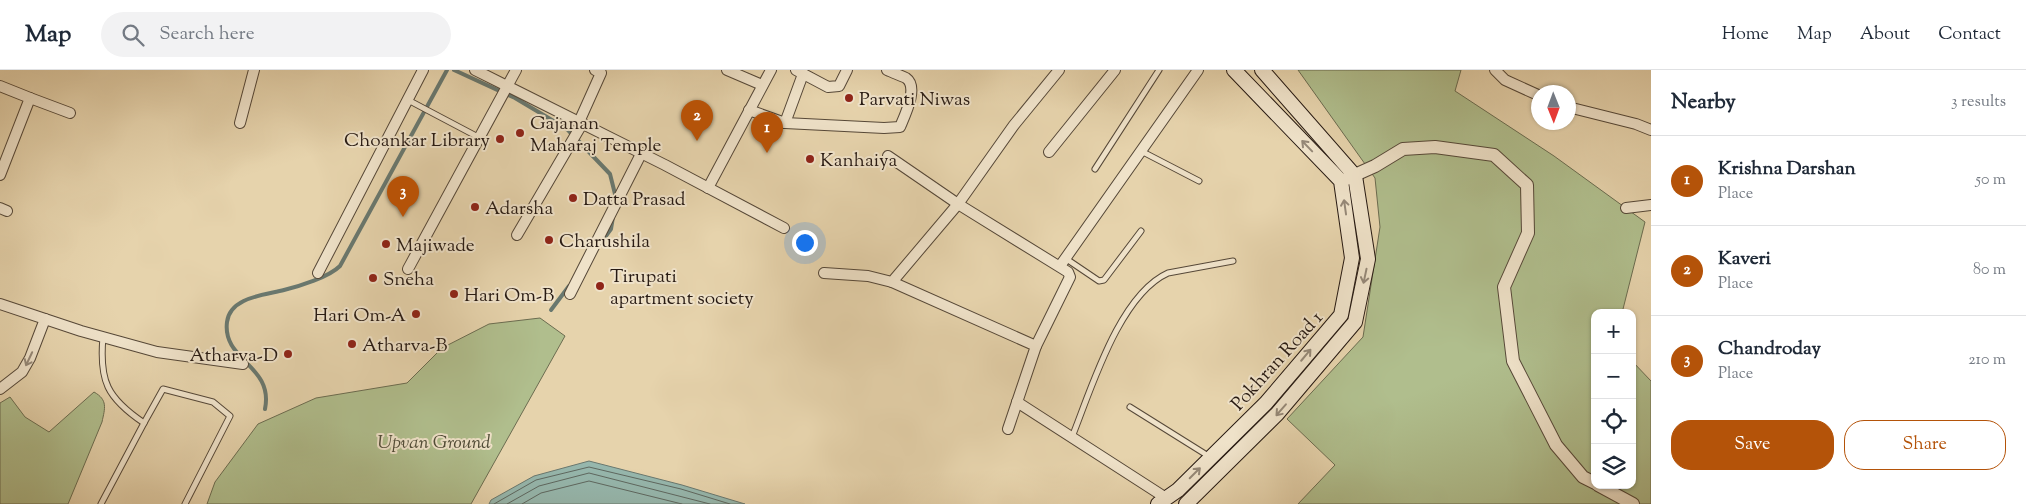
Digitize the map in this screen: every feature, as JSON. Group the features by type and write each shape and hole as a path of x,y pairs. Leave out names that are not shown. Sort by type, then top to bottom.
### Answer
{"main road":[{"path":"1234,70 1341,181"},
{"path":"1262,70 1355,176"},
{"name":"Pokhran Road 1","path":"1186,504 1278,414 1355,322 1368,259 1355,176"},
{"name":"Pokhran Road 1","path":"1162,501 1178,490 1266,403 1341,315 1352,258 1341,181"}],"street":[{"path":"240,123 254,70"},
{"path":"318,272 423,70"},
{"path":"476,70 784,228"},
{"path":"408,269 516,70"},
{"path":"516,235 580,123 602,73 595,70"},
{"path":"727,70 762,85"},
{"path":"708,188 771,70"},
{"path":"785,123 800,72 828,87 839,86 847,70"},
{"path":"749,110 785,123 884,128 900,127 910,101 911,87 907,79 887,70"},
{"path":"892,282 958,204 1014,126 1059,70"},
{"path":"1049,152 1115,70"},
{"path":"1063,262 1198,70"},
{"path":"1495,70 1504,80 1531,91"},
{"path":"0,86 70,113"},
{"path":"0,175 30,98"},
{"path":"1576,109 1636,124 1651,130"},
{"path":"1341,181 1355,176 1403,149 1435,148 1494,155 1527,185 1528,233 1504,287 1513,361 1556,445 1583,477 1591,481"},
{"path":"570,294 641,154"},
{"path":"888,156 958,204 1063,262 1068,272 1070,277 1036,346 1008,429"},
{"path":"1626,208 1651,206"},
{"path":"824,273 868,276 892,282 1036,346"},
{"path":"0,304 103,337 158,352 243,364"},
{"path":"0,389 22,372 30,358 44,319"},
{"path":"1017,402 1072,437 1162,501"},
{"path":"1605,489 1633,504"}],"lane":[{"path":"1095,169 1160,70"},
{"path":"408,99 480,138"},
{"path":"1141,151 1199,181"},
{"path":"1063,262 1099,281 1104,280 1141,231"},
{"path":"1072,437 1111,340 1126,314 1145,290 1160,277 1168,273 1233,261"},
{"path":"103,337 101,363 108,387 122,408 144,423"},
{"path":"101,504 164,388 213,402 230,416 185,504"},
{"path":"1130,407 1210,457"}],"green space":[{"path":"1298,70 1461,70 1455,91 1554,156 1645,222 1623,309 1591,309 1591,489 1636,489 1636,365 1651,381 1651,504 1298,504 1335,465 1287,419 1363,337 1380,227 1375,178"},
{"name":"Upvan Ground","path":"540,318 565,336 471,504 207,504 215,482 258,424 316,398 407,383 442,348 489,324"},
{"path":"94,392 103,401 102,422 68,504 0,504 0,403 10,397 25,417 49,432"}],"water":[{"path":"589,461 682,485 745,504 489,504 491,500 534,476"}],"waterway":[{"path":"265,409 266,394 262,382 256,372 232,346 228,335 227,322 230,314 241,302 250,298 306,284 329,274 340,266 447,70"},
{"path":"454,70 515,98 567,129 610,174 616,198"},
{"path":"600,244 611,229 613,217"},
{"path":"551,310 569,286"}],"place":[{"name":"Parvati Niwas","path":"849,98"},
{"name":"Gajanan Maharaj Temple","path":"520,133"},
{"name":"Choankar Library","path":"500,139"},
{"name":"Kaveri","path":"697,141"},
{"name":"Krishna Darshan","path":"767,153"},
{"name":"Kanhaiya","path":"810,159"},
{"name":"Datta Prasad","path":"573,198"},
{"name":"Adarsha","path":"475,207"},
{"name":"Chandroday","path":"403,217"},
{"name":"Charushila","path":"549,240"},
{"name":"Majiwade","path":"386,244"},
{"name":"Sneha","path":"373,278"},
{"name":"Tirupati apartment society","path":"600,286"},
{"name":"Hari Om-B","path":"454,294"},
{"name":"Hari Om-A","path":"416,314"},
{"name":"Atharva-B","path":"352,344"},
{"name":"Atharva-D","path":"288,354"}]}
